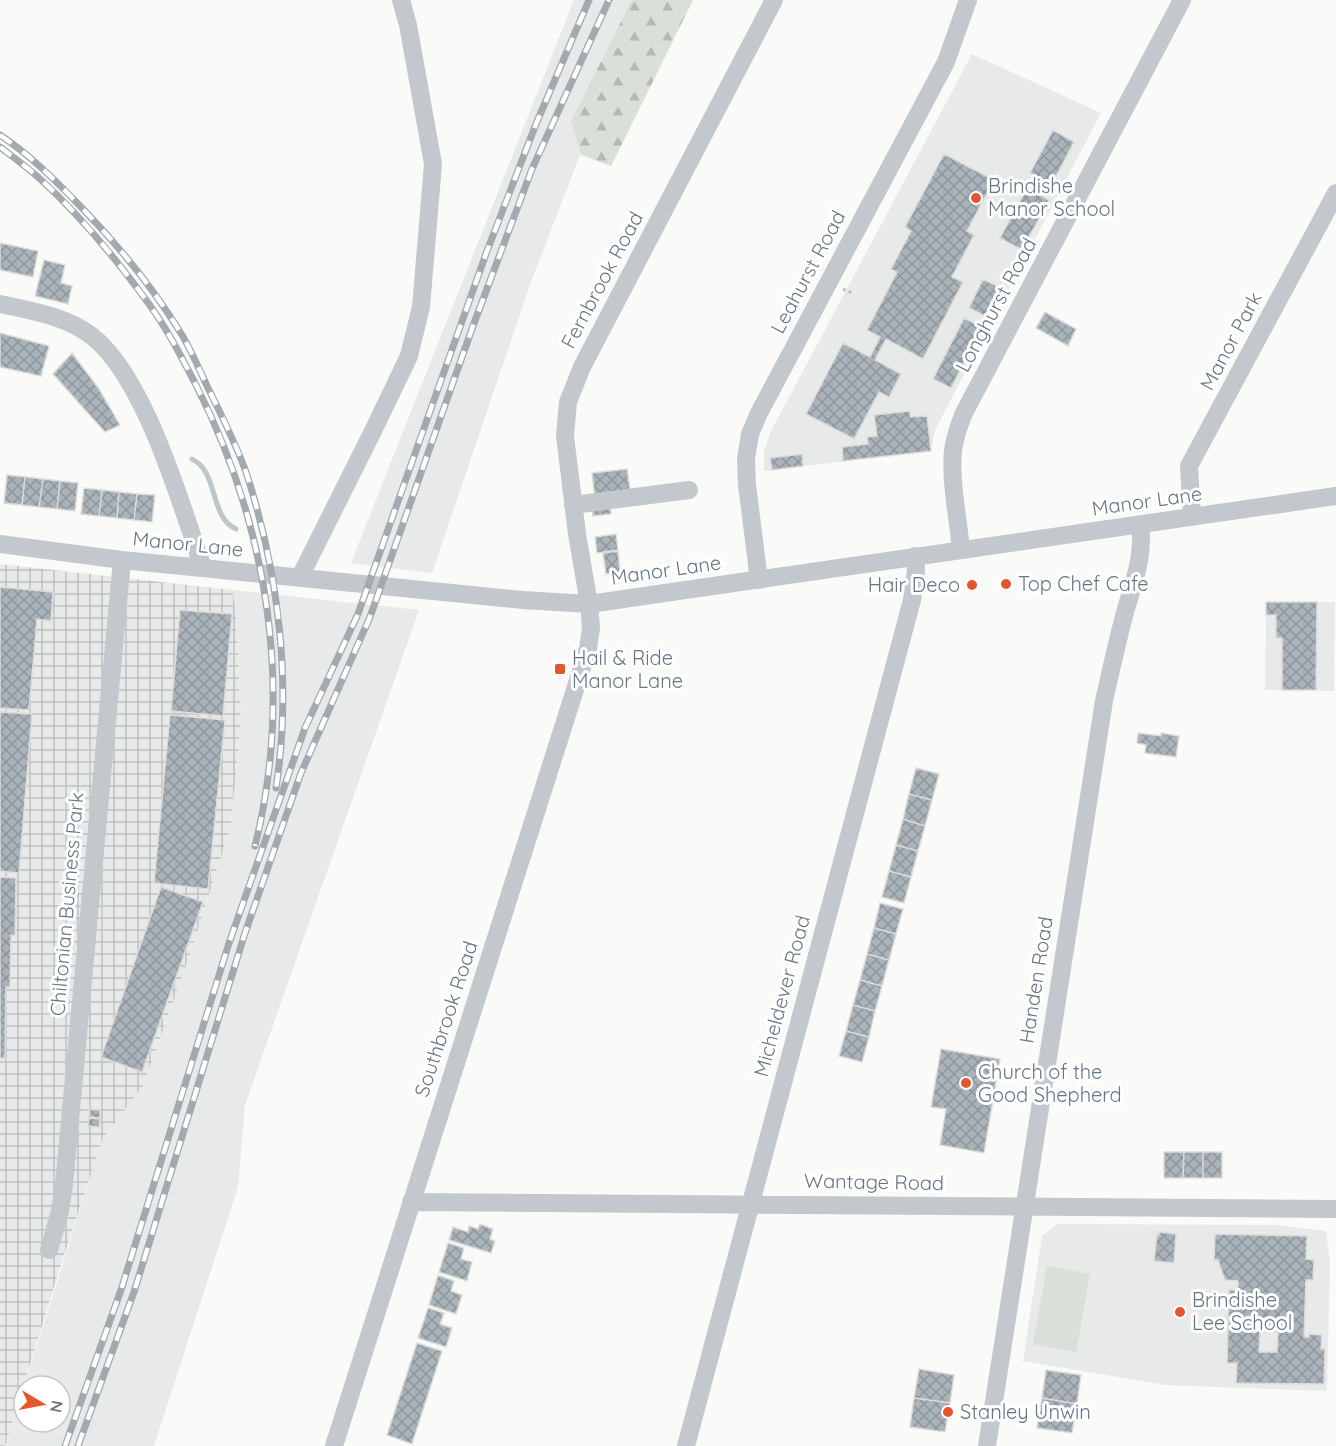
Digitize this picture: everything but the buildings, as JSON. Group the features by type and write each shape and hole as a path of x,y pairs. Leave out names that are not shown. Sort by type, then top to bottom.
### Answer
{"street":[{"path":"300,577 409,356 421,307 433,164 408,25 401,0"},
{"name":"Fernbrook Road","path":"590,604 573,505 565,436 568,402 582,367 774,0"},
{"name":"Leahurst Road","path":"759,580 747,485 746,459 750,434 759,413 946,62 968,0"},
{"name":"Longhurst Road","path":"961,549 953,471 953,450 957,430 1182,0"},
{"name":"Manor Park","path":"1192,517 1189,466 1336,193"},
{"path":"0,304 58,318 84,330 106,349 127,377 152,426 203,568"},
{"path":"573,505 690,490"},
{"name":"Manor Lane","path":"0,543 123,560 523,600 590,604 1336,496"},
{"name":"Handen Road","path":"987,1446 1104,701 1123,618 1141,555 1140,525"},
{"name":"Micheldever Road","path":"686,1446 912,600 916,570 915,556"},
{"name":"Chiltonian Business Park","path":"49,1250 60,1210 63,1185 123,560"},
{"name":"Southbrook Road","path":"334,1446 588,649 591,628 590,604"},
{"name":"Wantage Road","path":"411,1202 1336,1209"}],"shaded area":[{"path":"574,0 693,0 611,166 580,155 531,282 432,573 351,563"},
{"name":"Brindishe Manor School","path":"972,54 1101,113 935,430 931,451 764,471 764,452 770,433"},
{"path":"0,564 233,590 241,720 231,826 189,957 143,1086 103,1138 27,1374 12,1374 12,1423 5,1446 0,1446"},
{"path":"233,590 419,610 245,1105 238,1187 154,1446 5,1446 12,1424 12,1434 72,1434 72,1374 28,1374 103,1137 143,1086 189,957 231,826 241,719"},
{"path":"1266,602 1335,602 1334,691 1265,690"},
{"name":"Brindishe Lee School","path":"1057,1224 1275,1225 1326,1231 1330,1263 1327,1391 1165,1385 1023,1361 1042,1236"}],"green space":[{"path":"632,0 693,0 611,166 581,154 571,121"},
{"path":"1047,1266 1090,1274 1076,1352 1033,1344"}],"waterway":[{"path":"192,459 201,465 211,484 222,515 227,523 236,529"}],"railway":[{"path":"65,1446 121,1290 229,943 305,728 358,614 487,251 536,124 589,0"},
{"path":"78,1446 134,1292 245,933 301,773 370,617 473,326 532,169 609,0"},
{"path":"0,135 32,160 72,197 109,237 148,285 186,341 239,453 267,551 280,630 283,709 276,788"},
{"path":"0,147 34,174 69,207 111,255 149,304 168,333 195,383 220,438 241,494 256,551 267,609 272,668 272,728 267,787 255,846"}],"place":[{"name":"Brindishe Manor School","path":"976,198"},
{"name":"Top Chef Cafe","path":"1006,584"},
{"name":"Hair Deco","path":"972,585"},
{"name":"Hail & Ride Manor Lane","path":"560,669"},
{"name":"Church of the Good Shepherd","path":"966,1083"},
{"name":"Brindishe Lee School","path":"1180,1312"},
{"name":"Stanley Unwin","path":"948,1412"}]}
